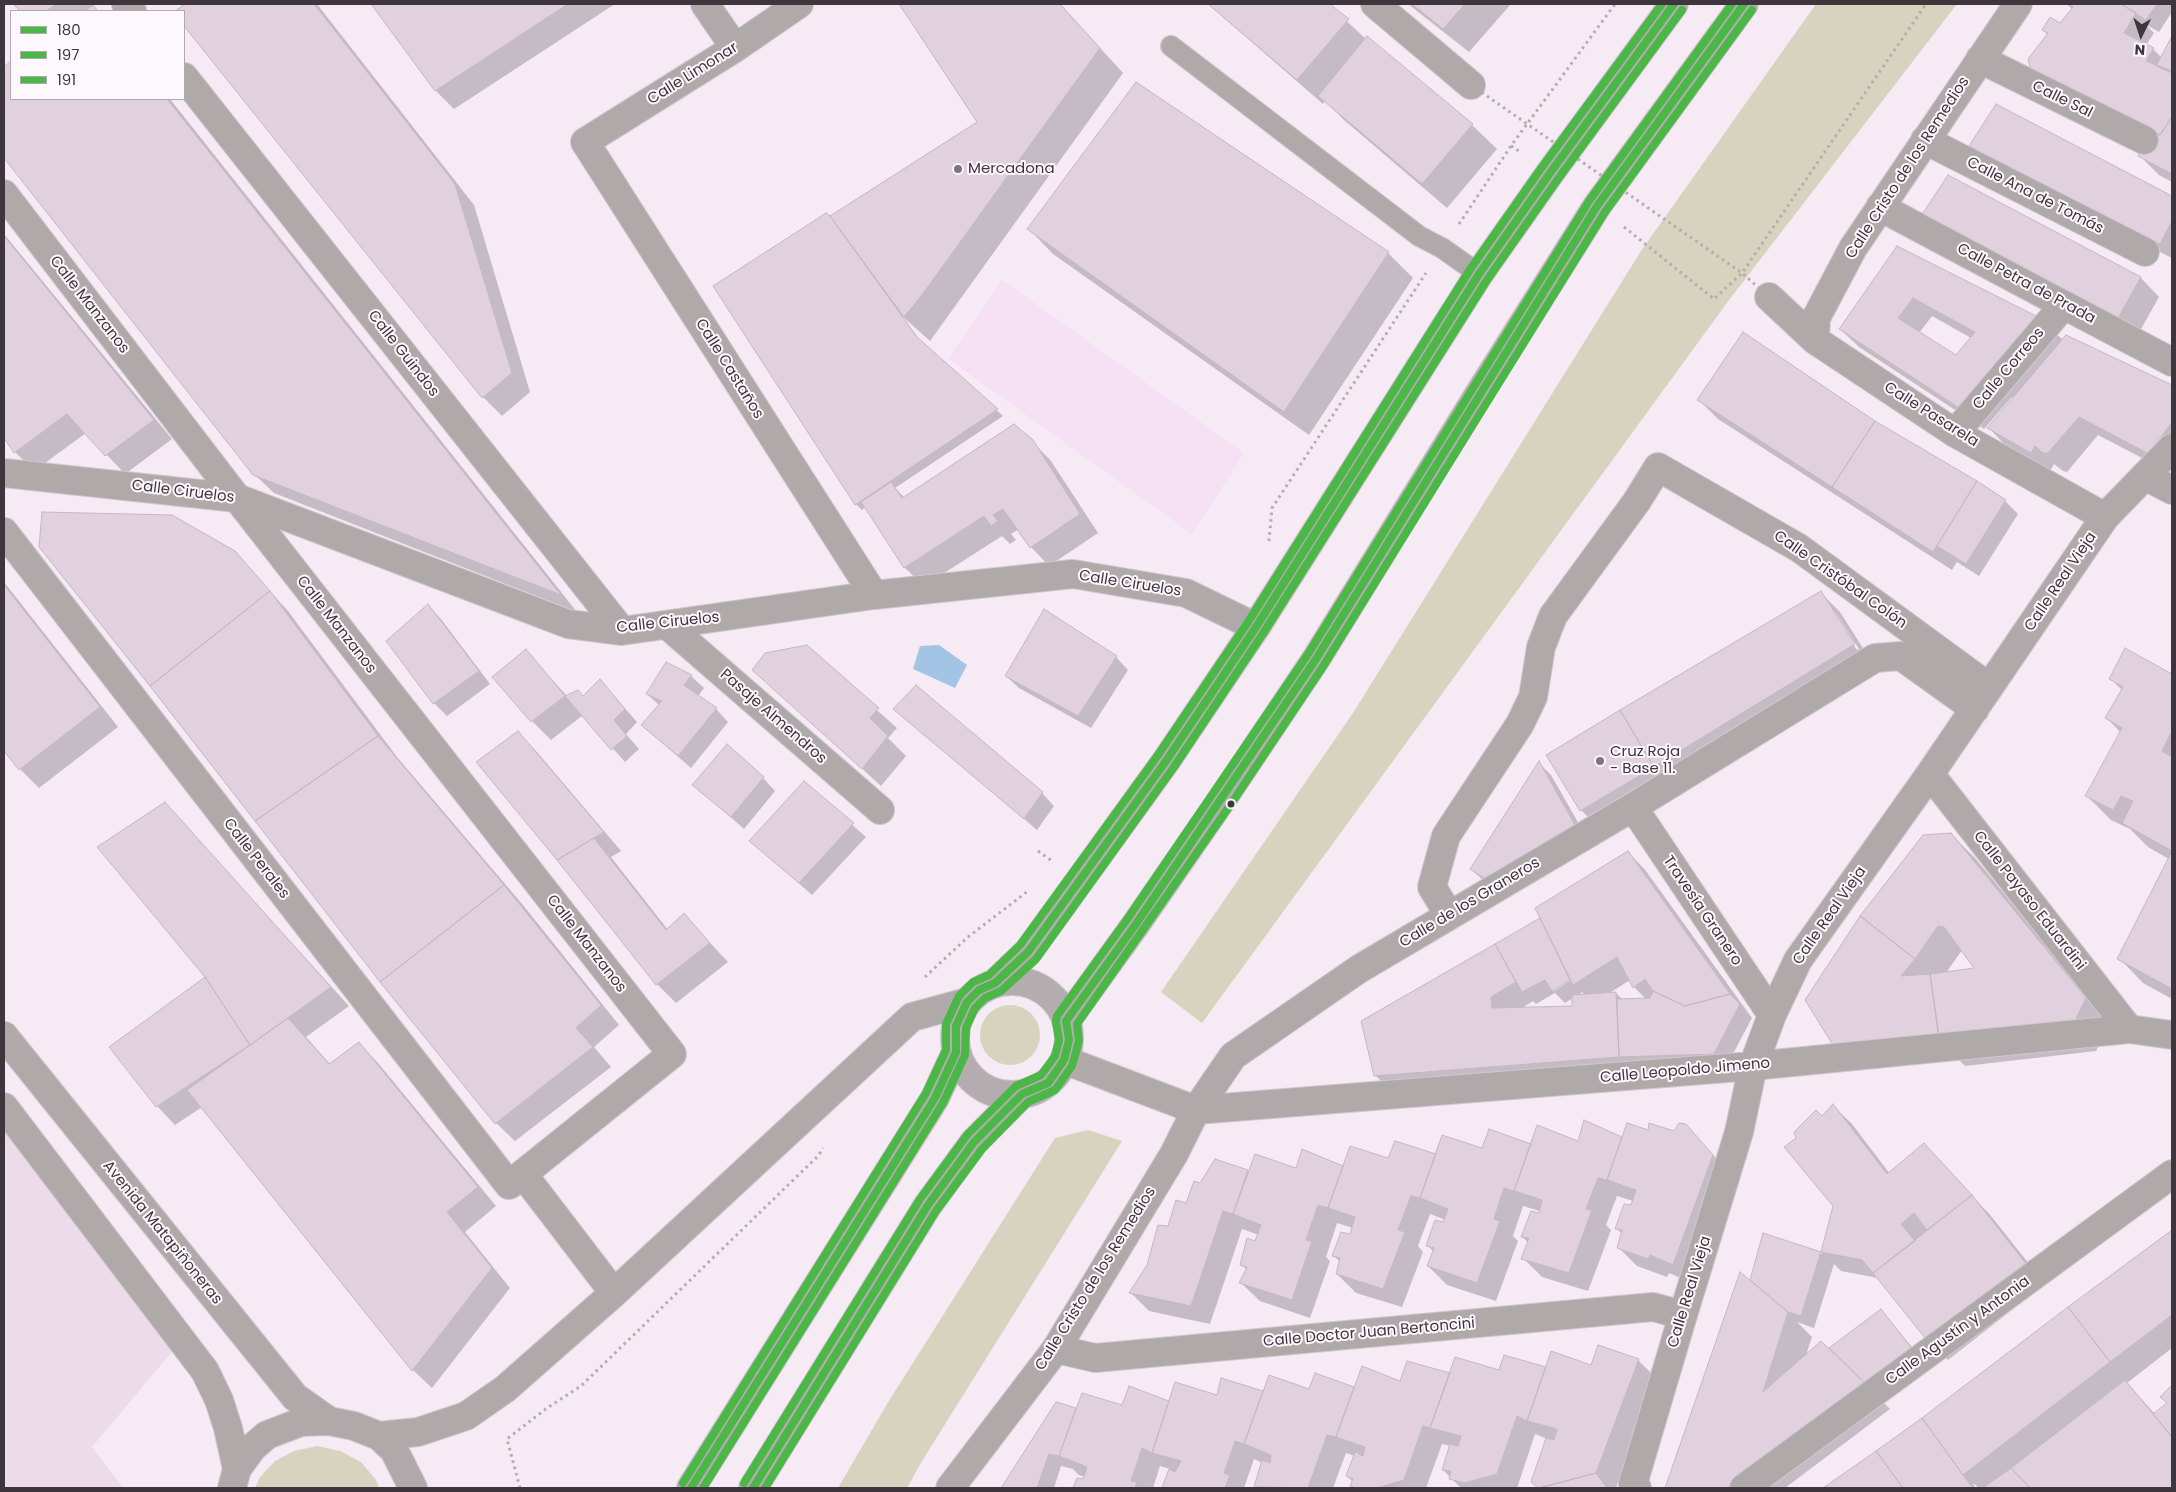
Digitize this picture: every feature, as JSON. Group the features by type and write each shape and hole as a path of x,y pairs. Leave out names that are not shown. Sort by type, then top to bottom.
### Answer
{"main road":[{"path":"995,983 1034,945 1166,761 1256,627 1479,274 1550,173 1674,4"},
{"path":"1066,1020 1207,822 1316,659 1597,206 1744,4"},
{"path":"753,1488 928,1205 974,1142 1022,1094 1048,1083 1064,1060 1069,1040 1066,1020 1056,1001 1038,988 1017,981 995,983 979,990 967,1002 956,1026 956,1052 965,1071 981,1086 1001,1094 1022,1094"},
{"name":"Avenida Matapiñoneras","path":"4,1036 295,1397 329,1421"},
{"path":"691,1488 934,1098 956,1052"},
{"path":"4,1107 205,1371 219,1400 228,1428 235,1479"},
{"path":"235,1479 252,1447 267,1435 301,1422 329,1421 354,1426 379,1436 394,1450 413,1488"}],"street":[{"path":"706,4 735,48"},
{"name":"Calle Limonar","path":"585,142 735,48 799,4"},
{"path":"1375,4 1471,85"},
{"name":"Calle Cristo de los Remedios","path":"1815,340 1816,318 1853,248 2018,4"},
{"name":"Calle Sal","path":"1980,59 2144,140"},
{"name":"Calle Guindos","path":"185,78 622,631"},
{"name":"Calle Ana de Tomás","path":"1925,140 2145,252"},
{"name":"Calle Castaños","path":"585,142 874,596"},
{"name":"Calle Manzanos","path":"4,194 237,498 672,1054 516,1179"},
{"name":"Calle Petra de Prada","path":"1880,206 2172,362"},
{"name":"Calle Pasarela","path":"1769,297 1815,340 1955,433 2105,517"},
{"name":"Calle Correos","path":"1955,433 2064,304"},
{"name":"Calle Real Vieja","path":"1637,1488 1634,1484 1683,1314 1739,1132 1753,1066 1772,1015 1798,960 1930,774 2105,517 2172,448"},
{"name":"Calle Cristóbal Colón","path":"1449,915 1432,887 1446,836 1520,724 1533,698 1541,646 1553,616 1637,502 1658,467 1799,548 1898,619 1982,698"},
{"name":"Calle Ciruelos","path":"4,473 237,498 568,624 622,631 874,596 1073,574 1186,592 1256,627"},
{"path":"2145,476 2172,490"},
{"name":"Calle Perales","path":"4,532 516,1179 614,1292"},
{"path":"1890,657 1897,642 1898,619"},
{"name":"Pasaje Almendros","path":"667,625 880,810"},
{"path":"1890,657 1901,656 1982,698"},
{"name":"Calle de los Graneros","path":"1196,1110 1233,1056 1359,969 1633,807 1875,658 1890,657"},
{"name":"Calle Payaso Eduardini","path":"1930,774 2128,1029"},
{"name":"Travesía Granero","path":"1633,807 1772,1015"},
{"path":"379,1436 418,1432 466,1416 505,1389 614,1292 912,1017 967,1002"},
{"name":"Calle Leopoldo Jimeno","path":"1196,1110 1753,1066 2128,1029 2172,1035"},
{"path":"1064,1060 1196,1110"},
{"name":"Calle Cristo de los Remedios","path":"950,1488 1056,1350 1174,1154 1196,1110"},
{"name":"Calle Agustín y Antonia","path":"1744,1488 2172,1174"},
{"name":"Calle Doctor Juan Bertoncini","path":"1056,1350 1095,1358 1653,1307 1683,1314"}],"lane":[{"path":"1171,46 1419,236 1442,248 1479,274"}],"path":[{"path":"1268,545 1272,508 1516,138 1615,4"},
{"path":"1597,206 1714,299 1742,273 1926,4"},
{"path":"1471,85 1742,273 1769,297"},
{"path":"919,984 968,937 1030,890"},
{"path":"520,1488 507,1439 546,1408 581,1386 818,1156 829,1137 826,1096"}],"shaded area":[{"path":"1816,4 1957,4 1729,300 1202,1023 1161,992 1353,713 1641,251"},
{"path":"1002,280 1244,453 1192,534 948,359"},
{"path":"1010,1005 1026,1010 1031,1014 1035,1019 1040,1035 1035,1051 1031,1056 1026,1060 1010,1065 994,1060 989,1056 985,1051 980,1035 985,1019 989,1014 994,1010"},
{"path":"4,1107 182,1340 92,1447 123,1488 4,1488"},
{"path":"1088,1130 1122,1141 907,1488 838,1488 887,1404 1055,1138"},
{"path":"317,1446 340,1451 361,1462 376,1480 379,1488 255,1488 260,1477 275,1461 294,1451"}],"water":[{"path":"939,645 967,665 955,688 913,669 920,646"}],"building":[{"path":"13,4 57,4 48,10 19,10"},
{"path":"185,4 314,4 455,184 512,373 482,398 185,27 185,10 176,10"},
{"path":"371,4 568,4 435,91"},
{"name":"Mercadona","path":"899,4 1060,4 1100,48 922,295 904,317 830,216 977,122"},
{"path":"1208,4 1330,4 1349,19 1297,80"},
{"path":"1412,4 1465,4 1443,29"},
{"path":"2067,4 2121,4 2136,13 2124,33 2154,48 2146,61 2172,71 2172,117 2160,135 2031,71 2028,59 2048,33 2042,30 2050,17 2060,23 2073,7"},
{"path":"2121,4 2157,4 2146,20"},
{"path":"93,5 97,10 86,10"},
{"path":"1367,36 1473,124 1422,184 1318,96"},
{"path":"2172,36 2172,73 2156,66"},
{"path":"10,62 10,100 168,100 561,595 253,475 4,158 4,67"},
{"path":"1136,82 1389,252 1284,412 1027,229"},
{"path":"1996,104 2172,196 2172,221 2160,244 1969,146"},
{"path":"2172,117 2172,174 2138,156 2152,131 2160,135"},
{"path":"1948,175 2141,277 2117,320 1921,216"},
{"path":"826,213 917,337 998,409 855,505 713,286"},
{"path":"4,236 154,420 105,456 67,414 14,453 4,438"},
{"path":"1897,246 2044,320 1964,411 1839,329","holes":["1913,298 1975,332 1956,355 1898,318"]},
{"path":"1743,332 1875,421 1832,487 1697,400"},
{"path":"2066,335 2172,385 2172,422 2149,454 2079,417 2048,453 2043,453 2035,446 2031,453 1987,428"},
{"path":"1875,421 1977,481 1933,552 1832,487"},
{"path":"1014,424 1033,440 1080,514 1030,548 1003,509 993,515 998,521 991,526 984,516 904,568 861,502 891,482 902,498"},
{"path":"1977,481 2006,500 1966,564 1937,546"},
{"path":"42,512 172,515 235,551 270,591 150,686 39,547"},
{"path":"4,585 100,707 19,770 4,751"},
{"path":"270,591 378,736 255,821 150,686"},
{"path":"1821,591 1855,644 1654,767 1620,710"},
{"path":"428,604 479,671 433,704 386,641"},
{"path":"1044,609 1117,656 1078,716 1005,676"},
{"path":"807,645 879,708 870,718 888,736 862,769 752,670 765,653"},
{"path":"2125,648 2172,674 2172,731 2162,751 2172,757 2172,851 2122,823 2133,801 2121,796 2113,810 2085,796 2122,728 2105,718 2123,687 2109,679"},
{"path":"526,649 565,696 531,722 492,677"},
{"path":"666,662 692,675 684,685 717,708 678,756 641,725 662,701 646,694"},
{"path":"600,679 625,709 614,720 627,736 611,750 565,696 578,690 583,696"},
{"path":"916,685 1043,792 1024,819 893,709"},
{"name":"Cruz Roja - Base 11.","path":"1620,710 1654,767 1580,811 1546,755"},
{"path":"518,731 604,832 557,860 476,762"},
{"path":"378,736 504,885 380,982 255,821"},
{"path":"727,744 764,777 731,817 692,785"},
{"path":"1539,761 1575,825 1487,880 1470,869"},
{"path":"804,781 854,823 799,883 749,841"},
{"path":"165,802 331,987 250,1045 205,977 97,847"},
{"path":"1951,833 2086,998 2072,1027 1940,1042 1930,974 1974,968 1944,927 1938,926 1915,959 1860,916 1923,835"},
{"path":"594,838 666,930 684,913 710,943 656,985 557,860"},
{"path":"1628,851 1730,994 1685,1006 1653,991 1645,979 1633,988 1617,957 1573,985 1535,908"},
{"path":"2172,851 2172,989 2117,959"},
{"path":"504,885 601,1005 576,1028 593,1047 495,1124 380,982"},
{"path":"1860,916 1915,959 1901,976 1930,974 1939,1040 1836,1050 1805,1000"},
{"path":"1540,918 1570,980 1552,991 1545,980 1522,992 1495,944"},
{"path":"1495,944 1516,982 1491,997 1492,1008 1572,1006 1572,995 1616,992 1619,1057 1374,1076 1361,1021"},
{"path":"205,977 250,1045 156,1107 109,1047"},
{"path":"1653,991 1685,1006 1730,994 1740,1004 1714,1054 1619,1057 1617,999 1650,998"},
{"path":"288,1018 329,1064 359,1042 478,1187 447,1212 492,1268 412,1371 187,1090"},
{"path":"1833,1104 1887,1174 1924,1143 1972,1195 1927,1230 1914,1213 1901,1224 1915,1241 1873,1273 1862,1260 1821,1252 1833,1206 1784,1147 1796,1138 1794,1132 1816,1110 1822,1116"},
{"path":"1584,1120 1622,1137 1607,1180 1598,1178 1586,1209 1592,1210 1569,1273 1521,1259 1529,1238 1521,1237 1531,1211 1539,1213 1542,1200 1514,1191 1537,1125 1578,1141"},
{"path":"1627,1123 1648,1130 1649,1123 1674,1131 1679,1123 1686,1124 1713,1155 1673,1265 1650,1255 1648,1259 1617,1248 1622,1230 1615,1229 1624,1204 1631,1205 1636,1190 1607,1180"},
{"path":"1489,1129 1531,1144 1514,1191 1504,1188 1494,1219 1500,1221 1477,1283 1427,1266 1434,1248 1426,1246 1435,1220 1443,1222 1448,1209 1420,1198 1442,1135 1482,1148"},
{"path":"1395,1141 1436,1154 1420,1198 1411,1196 1398,1230 1405,1232 1383,1289 1336,1274 1340,1258 1332,1256 1341,1232 1350,1234 1355,1217 1328,1208 1350,1146 1388,1158"},
{"path":"1302,1149 1343,1166 1328,1208 1318,1205 1306,1240 1312,1241 1292,1300 1239,1283 1247,1267 1240,1265 1247,1238 1255,1241 1261,1225 1233,1214 1255,1154 1296,1168"},
{"path":"1215,1159 1248,1170 1233,1214 1223,1211 1191,1306 1129,1293 1147,1265 1158,1225 1168,1226 1176,1200 1186,1203 1194,1181 1200,1183"},
{"path":"1972,1195 2027,1265 1929,1343 1873,1273"},
{"path":"2172,1230 2172,1315 2110,1362 2068,1307"},
{"path":"1763,1233 1821,1252 1801,1316 1788,1312 1750,1280"},
{"path":"1740,1272 1788,1312 1763,1392 1821,1341 1866,1384 1728,1488 1665,1488"},
{"path":"2068,1307 2110,1362 1963,1475 1922,1418"},
{"path":"1881,1309 1911,1347 1866,1384 1829,1348"},
{"path":"1598,1345 1639,1359 1596,1473 1538,1488 1531,1482 1546,1438 1554,1440 1557,1429 1527,1421 1551,1351 1591,1365"},
{"path":"1504,1355 1546,1367 1527,1421 1517,1416 1497,1474 1464,1483 1449,1479 1451,1471 1442,1470 1450,1444 1458,1446 1461,1436 1430,1428 1455,1357 1499,1370"},
{"path":"1407,1361 1450,1373 1430,1428 1423,1426 1404,1480 1377,1488 1350,1486 1353,1479 1346,1476 1355,1452 1363,1456 1365,1447 1336,1437 1362,1366 1400,1381"},
{"path":"1315,1373 1354,1387 1336,1437 1327,1435 1308,1488 1254,1487 1262,1460 1270,1463 1271,1455 1244,1444 1269,1375 1309,1389"},
{"path":"1221,1378 1263,1391 1244,1444 1235,1441 1224,1473 1230,1475 1225,1488 1162,1488 1169,1469 1175,1472 1181,1461 1152,1453 1175,1382 1217,1395"},
{"path":"2125,1380 2172,1437 2172,1488 2030,1488 2011,1468"},
{"path":"2172,1385 2172,1437 2153,1414 2167,1403 2160,1397"},
{"path":"1129,1386 1169,1401 1152,1453 1142,1448 1131,1481 1137,1482 1135,1488 1073,1488 1077,1478 1083,1479 1087,1467 1059,1456 1082,1393 1122,1405"},
{"path":"1056,1402 1076,1408 1059,1456 1049,1454 1037,1488 1001,1488"},
{"path":"1922,1418 1973,1488 1903,1488 1876,1451"},
{"path":"1876,1451 1903,1488 1823,1488"},
{"path":"2011,1468 2030,1488 1983,1488"},
{"path":"1596,1473 1607,1488 1540,1488"}],"transit line":[{"name":"191","path":"683,1483 926,1093 946,1050 946,1024 959,996 973,982 989,975 1020,945 1158,755 1248,622 1471,268 1542,167 1662,4"},
{"name":"180","path":"691,1488 935,1098 956,1052 956,1026 967,1002 979,990 995,983 1028,952 1166,761 1256,627 1479,274 1550,173 1674,4"},
{"name":"191","path":"744,1483 920,1199 967,1135 1016,1086 1041,1075 1055,1056 1059,1040 1057,1016 1128,918 1308,654 1589,201 1732,4"},
{"name":"180","path":"753,1488 928,1205 974,1142 1022,1094 1048,1083 1064,1060 1069,1040 1066,1021 1136,924 1316,659 1597,206 1744,4"},
{"name":"197","path":"703,1488 943,1103 965,1055 966,1028 975,1008 985,998 1001,991 1036,959 1174,767 1264,632 1487,280 1558,179 1682,10"},
{"name":"197","path":"765,1488 936,1211 982,1149 1028,1102 1055,1090 1072,1066 1079,1041 1077,1024 1231,804 1324,665 1605,212 1752,10"}],"place":[{"name":"Mercadona","path":"958,169"},
{"name":"Cruz Roja - Base 11.","path":"1600,761"}]}
